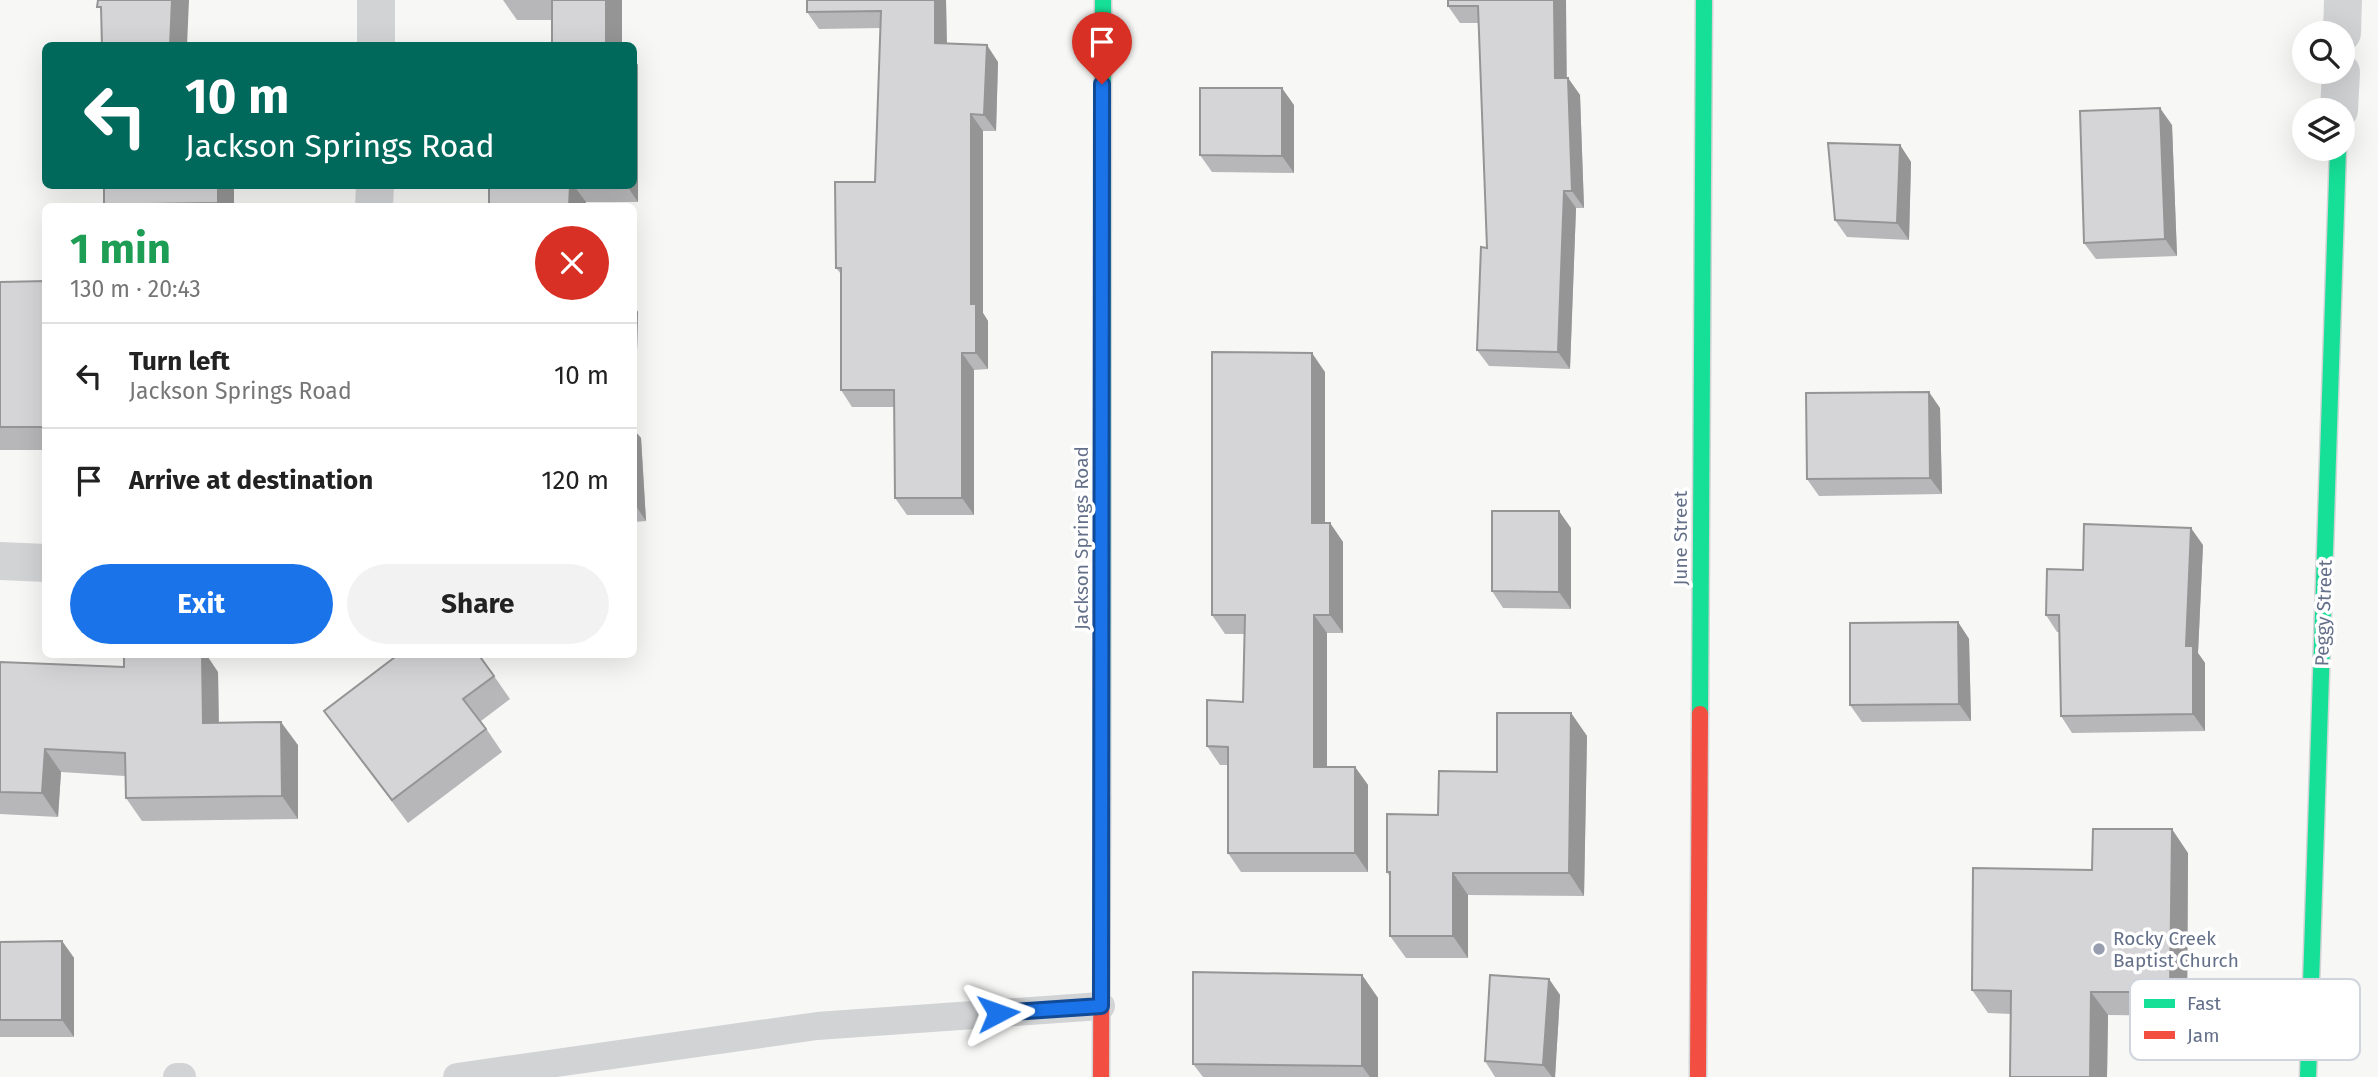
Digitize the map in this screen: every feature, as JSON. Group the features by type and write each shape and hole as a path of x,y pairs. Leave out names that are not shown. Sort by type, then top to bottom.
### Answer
{"street":[{"path":"376,0 376,42"},
{"name":"Jackson Springs Road","path":"1101,1077 1103,0"},
{"name":"June Street","path":"1698,1077 1704,0"},
{"path":"2342,21 2343,0"},
{"name":"Peggy Street","path":"2311,979 2338,161"},
{"path":"0,561 42,564"}],"lane":[{"path":"457,1077 817,1026 1101,1006"}],"building":[{"path":"98,0 172,0 170,42 102,42 101,7 97,7"},
{"path":"552,0 606,0 606,42 552,42"},
{"path":"807,0 935,0 935,43 987,45 984,115 971,114 971,304 976,304 976,353 962,353 962,498 895,498 894,390 841,390 841,268 836,268 835,182 875,182 881,11 807,12"},
{"path":"1448,0 1554,0 1555,78 1568,78 1572,191 1564,191 1558,352 1477,350 1481,247 1487,248 1478,6 1448,6"},
{"path":"1200,88 1282,88 1282,156 1200,155"},
{"path":"2160,108 2165,239 2084,243 2080,111"},
{"path":"1828,143 1900,145 1897,223 1835,220"},
{"path":"104,189 218,189 218,203 104,203"},
{"path":"489,189 570,189 569,203 489,203"},
{"path":"42,281 42,427 0,427 0,282"},
{"path":"1212,352 1312,353 1312,523 1330,523 1330,615 1314,615 1314,767 1355,767 1355,853 1228,853 1228,747 1207,746 1207,700 1243,702 1245,615 1212,615"},
{"path":"1929,392 1930,478 1807,479 1806,393"},
{"path":"1492,511 1559,511 1559,592 1492,591"},
{"path":"2084,524 2191,528 2186,646 2193,646 2193,714 2061,716 2059,615 2046,615 2047,569 2083,570"},
{"path":"1958,622 1959,704 1850,705 1850,623"},
{"path":"124,658 202,658 203,723 281,722 282,796 126,798 125,753 45,749 42,793 0,792 0,662 124,667"},
{"path":"394,658 481,658 494,676 463,699 486,729 392,800 324,711"},
{"path":"1497,713 1571,713 1569,873 1453,873 1453,936 1390,936 1387,814 1438,815 1439,771 1497,772"},
{"path":"2093,829 2172,829 2170,979 2130,979 2130,992 2091,992 2090,1077 2010,1077 2011,991 1972,990 1973,868 2092,870"},
{"path":"62,941 62,1020 0,1020 0,942"},
{"path":"1193,972 1362,975 1362,1066 1193,1064"},
{"path":"1490,975 1549,979 1543,1065 1485,1061"}],"traffic: fast":[{"path":"1102,799 1103,0"},
{"path":"1700,714 1704,0"},
{"path":"2311,979 2338,161"},
{"path":"2308,1077 2309,1060"}],"traffic: jam":[{"path":"1698,1077 1700,714"},
{"path":"1101,1077 1102,799"}],"place":[{"name":"Rocky Creek Baptist Church","path":"2099,949"}],"route":[{"path":"998,1013 1101,1006 1102,84"}]}
